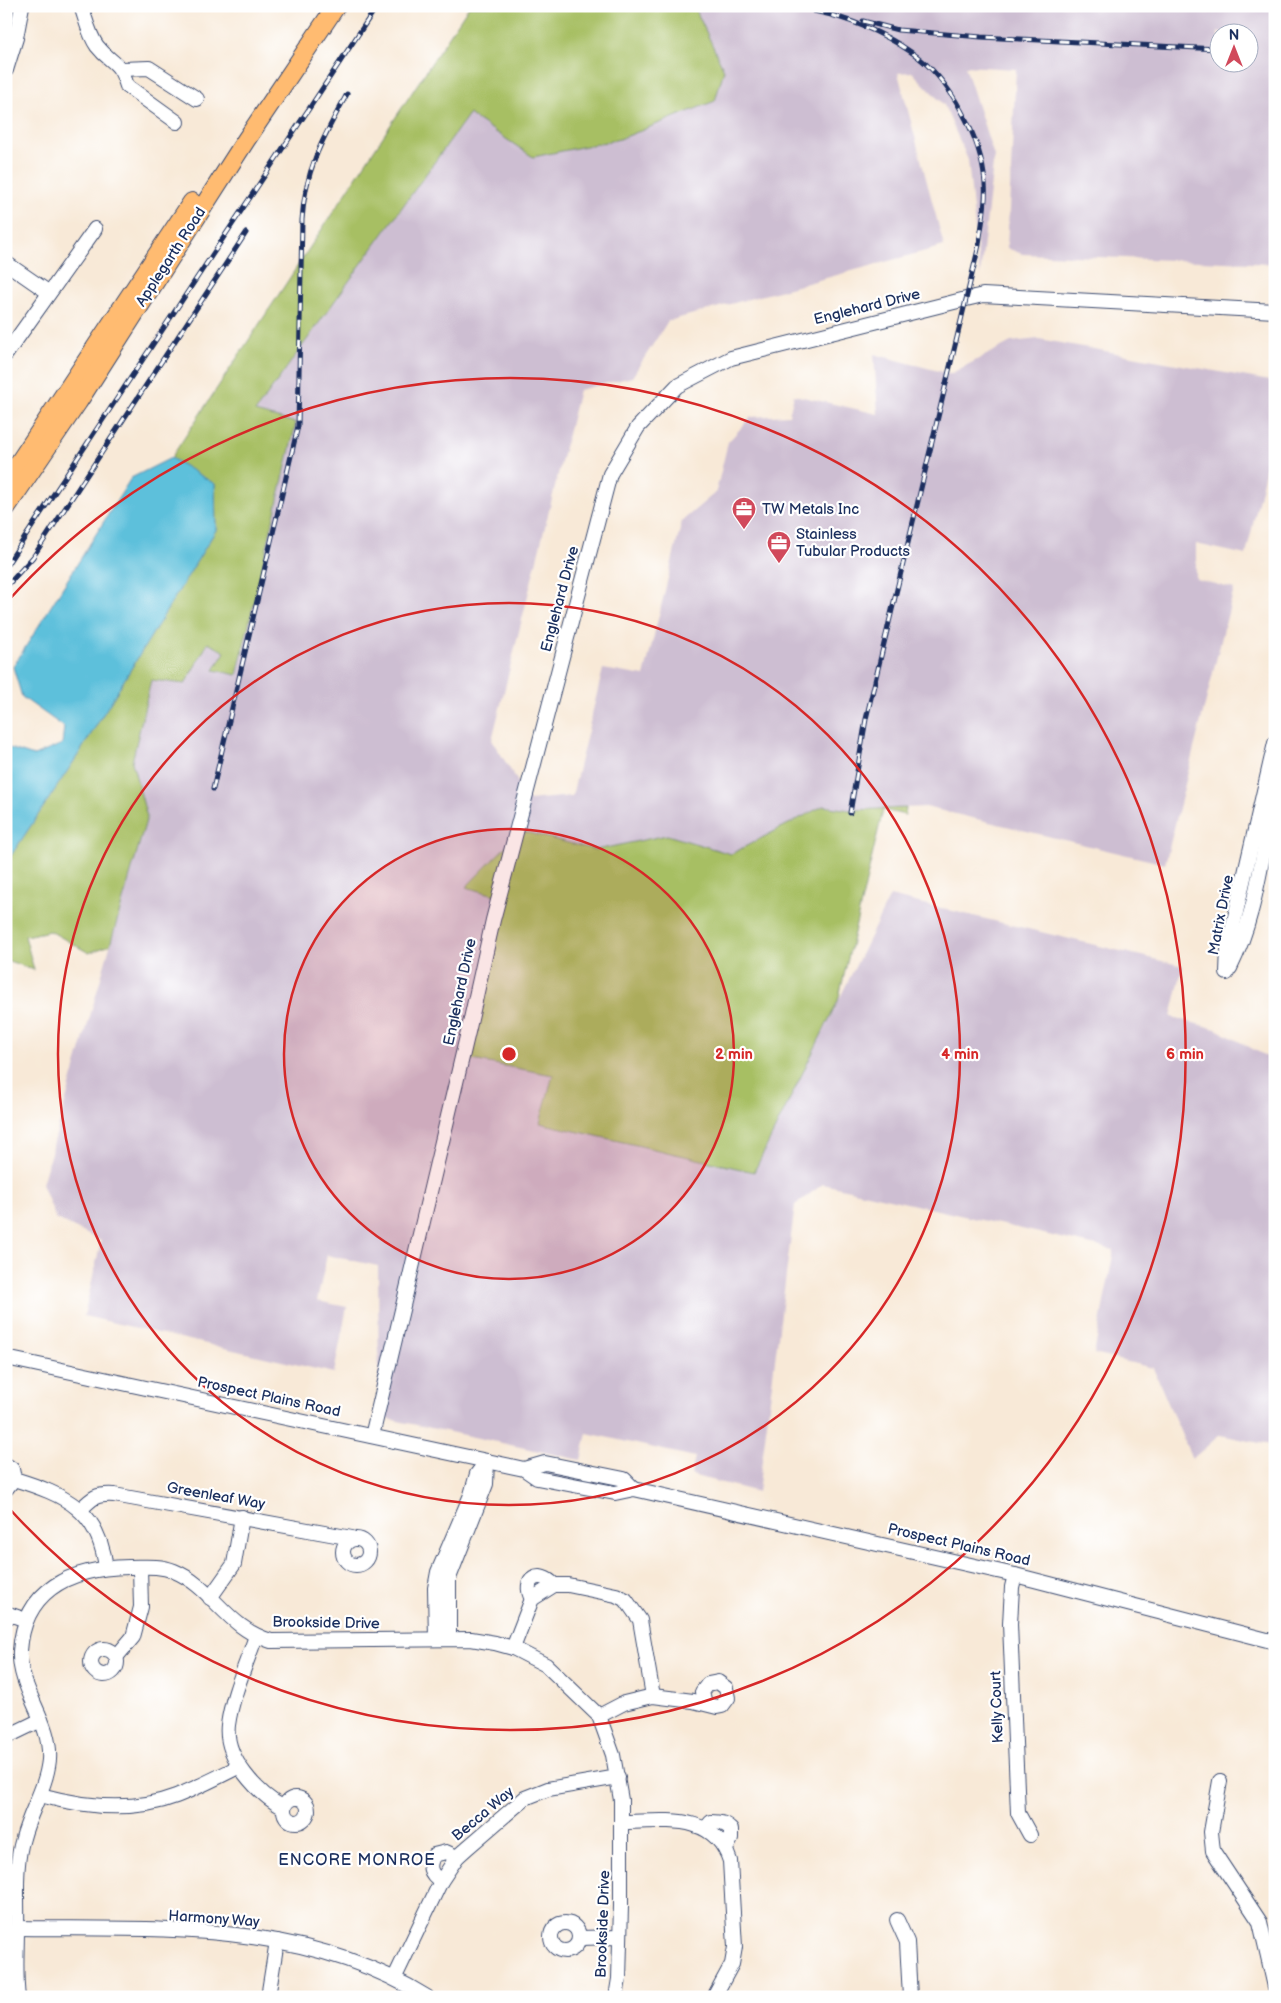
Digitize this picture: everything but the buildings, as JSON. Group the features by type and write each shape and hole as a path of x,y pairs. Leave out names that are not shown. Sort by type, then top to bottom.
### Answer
{"main road":[{"name":"Applegarth Road","path":"6,482 323,6"},
{"name":"Applegarth Road","path":"6,508 78,402 246,140 336,6"}],"street":[{"path":"6,70 16,38 22,6"},
{"path":"81,6 90,35 98,48 122,69 127,86 178,122"},
{"path":"122,69 149,68 197,99"},
{"path":"6,354 48,292 95,229"},
{"path":"6,264 48,292"},
{"name":"Englehard Drive","path":"372,1436 470,1028 493,920 610,474 638,427 677,386 730,358 983,295 1275,311"},
{"name":"Matrix Drive","path":"1275,743 1228,947 1227,973 1240,948 1254,900 1275,798"},
{"name":"Prospect Plains Road","path":"6,1358 524,1469 544,1463 624,1479 634,1489 1015,1575 1275,1642"},
{"path":"443,1639 449,1578 486,1484 487,1461"},
{"path":"6,1465 12,1469 10,1484 60,1496 80,1510 100,1539 106,1568"},
{"name":"Greenleaf Way","path":"80,1510 91,1499 101,1494 242,1517 352,1538"},
{"path":"210,1598 234,1564 242,1517"},
{"name":"Brookside Drive","path":"18,1997 18,1863 23,1837 40,1795 49,1759 49,1746 41,1720 21,1669 20,1652 26,1620 44,1594 54,1586 79,1573 106,1568 154,1566 174,1571 186,1578 210,1598 235,1623 256,1636 280,1641 471,1639 513,1648 546,1665 599,1716 614,1755 618,1777 621,1822 619,1979 616,1997"},
{"path":"116,1657 133,1637 141,1607 140,1567"},
{"name":"Kelly Court","path":"1015,1575 1011,1599 1010,1624 1018,1813 1030,1835"},
{"path":"513,1648 532,1599 554,1584 616,1595 626,1600 635,1610 640,1620 653,1696"},
{"path":"6,1613 26,1620"},
{"path":"256,1636 239,1682 228,1727 238,1767 269,1800 284,1808"},
{"path":"599,1716 624,1703 653,1696 705,1703"},
{"path":"6,1737 41,1720"},
{"path":"40,1795 87,1806 115,1807 147,1803 175,1797 238,1767"},
{"name":"Becca Way","path":"395,1977 441,1881 458,1857 526,1798 548,1789 618,1777"},
{"path":"1220,1782 1211,1832 1214,1851 1260,1922 1275,1987"},
{"path":"621,1822 689,1822 706,1828 726,1848 730,1861 735,1947 732,1964 714,1997"},
{"name":"Becca Way","path":"441,1881 433,1876 430,1868 430,1862 434,1855 446,1852 458,1857"},
{"path":"897,1920 906,1942 910,1997"},
{"name":"Harmony Way","path":"17,1928 224,1933 277,1940 338,1955 395,1977 426,1997"},
{"path":"579,1938 620,1937"},
{"path":"268,1997 277,1940"}],"shaded area":[{"path":"694,6 1275,6 1275,264 1022,254 1007,248 1016,69 965,66 994,156 980,276 968,160 944,105 912,72 898,73 944,246 668,321 632,377 579,390 492,740 529,800 572,796 603,669 644,676 682,521 716,492 728,442 751,417 789,415 794,395 878,414 874,354 950,374 1011,342 1039,339 1275,382 1275,428 1246,555 1196,544 1196,579 1234,589 1165,864 926,807 850,810 823,806 731,854 667,835 596,850 521,831 467,887 506,897 467,1059 553,1075 540,1122 754,1172 890,896 1183,966 1171,1017 1216,1029 1275,1061 1275,1446 1220,1435 1192,1459 1153,1368 1094,1354 1114,1250 823,1184 795,1205 758,1492 691,1475 695,1457 587,1433 581,1460 379,1417 378,1266 327,1255 317,1301 347,1307 334,1373 84,1316 101,1241 56,1219 42,1184 147,817 132,762 151,680 185,684 208,643 225,652 215,670 237,675 296,423 255,412 469,114 533,157 724,70"}],"green space":[{"path":"469,6 694,6 724,70 715,101 620,139 533,157 469,114 255,412 296,423 237,675 214,670 225,652 208,643 185,684 151,680 132,762 147,817 110,945 89,953 50,931 25,936 34,970 6,960 6,863 80,752 216,530 215,484 171,458"},
{"path":"823,806 850,810 906,808 905,815 883,810 838,1001 754,1172 540,1123 553,1075 467,1059 506,898 466,887 521,831 596,850 667,835 731,854"}],"water":[{"path":"171,458 215,484 216,530 80,752 6,863 6,747 34,756 62,744 64,727 22,697 13,667 131,478"}],"railway":[{"path":"6,566 377,6"},
{"path":"814,11 852,22 877,32 911,52 939,77 951,93 971,129 983,166 985,184 985,207 979,245 866,719 850,813"},
{"path":"863,21 898,30 981,37 1208,48"},
{"path":"213,789 298,426 302,220 307,185 311,169 323,140 347,94"},
{"path":"6,587 33,557 246,233"}],"place":[{"name":"TW Metals Inc","path":"744,530"},
{"name":"Stainless Tubular Products","path":"779,564"}],"district":[{"name":"ENCORE MONROE","path":"357,1860"}]}
